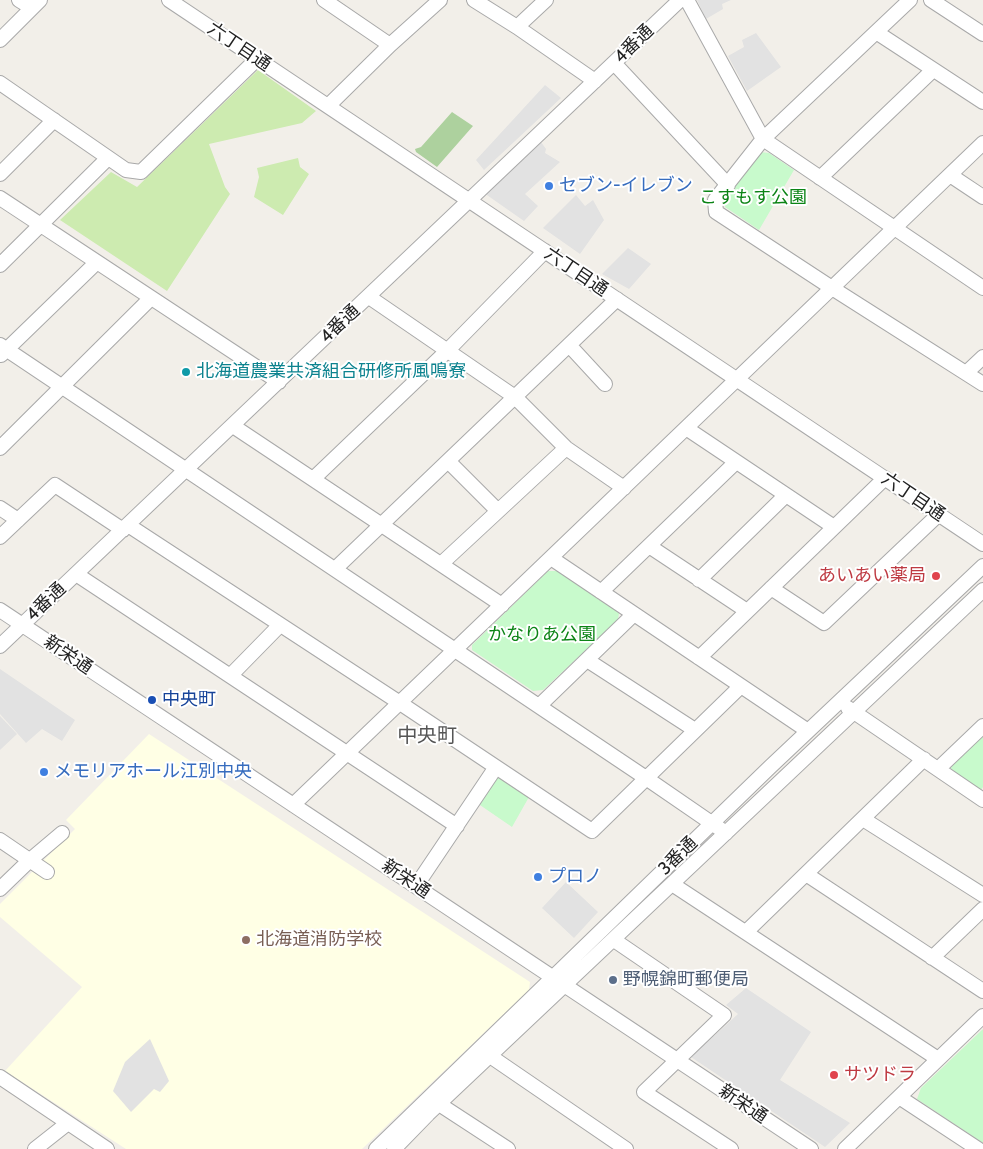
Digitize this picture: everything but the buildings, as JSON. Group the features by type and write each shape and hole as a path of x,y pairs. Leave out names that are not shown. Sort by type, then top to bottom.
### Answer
{"street":[{"path":"19,0 36,4"},
{"name":"六丁目通","path":"169,0 983,544"},
{"path":"325,0 390,45"},
{"path":"328,106 390,45 440,0"},
{"path":"474,0 595,81"},
{"path":"517,27 546,0"},
{"name":"4番通","path":"0,646 680,0"},
{"path":"687,0 763,139 983,288"},
{"path":"910,0 763,139 715,200 716,212 983,384"},
{"path":"930,0 983,34"},
{"path":"0,40 36,4"},
{"path":"876,32 983,102"},
{"path":"0,83 126,170 141,172 257,59"},
{"path":"614,63 728,185"},
{"path":"820,178 933,70"},
{"path":"0,174 54,120"},
{"path":"293,805 983,143"},
{"path":"0,264 108,158"},
{"path":"950,175 983,197"},
{"path":"0,198 279,382"},
{"path":"313,479 447,351 545,251"},
{"path":"97,262 2,350 62,386 726,833"},
{"path":"369,297 515,397 566,448 624,488"},
{"path":"0,448 152,298"},
{"path":"335,569 617,299"},
{"path":"569,346 605,384"},
{"path":"966,374 983,357"},
{"path":"233,426 502,605"},
{"path":"686,428 834,527"},
{"path":"441,564 566,448"},
{"path":"448,462 498,511"},
{"path":"602,592 736,462"},
{"path":"699,658 885,478"},
{"path":"0,537 55,485 280,625 592,831 741,686"},
{"path":"699,580 786,495"},
{"path":"0,508 18,520"},
{"path":"771,588 824,623 939,514"},
{"path":"649,546 747,611"},
{"path":"550,558 808,731"},
{"name":"3番通","path":"395,1146 712,823 983,566"},
{"path":"76,574 348,752 457,826"},
{"name":"3番通","path":"376,1149 395,1146 490,1056 559,981 614,940 983,590"},
{"name":"新栄通","path":"0,610 811,1149"},
{"path":"539,706 634,614"},
{"path":"231,675 280,625"},
{"path":"587,660 695,730"},
{"path":"839,702 983,800"},
{"path":"938,769 983,726"},
{"path":"746,932 924,759"},
{"path":"416,886 496,767"},
{"path":"863,819 983,895"},
{"path":"0,889 62,833"},
{"path":"0,840 47,872"},
{"path":"806,874 983,991"},
{"path":"672,884 938,1059"},
{"path":"932,958 983,908"},
{"path":"614,940 724,1015 644,1092 731,1149"},
{"path":"845,1149 983,1016"},
{"path":"490,1056 626,1149"},
{"path":"0,1077 107,1149"},
{"path":"899,1097 978,1149"},
{"path":"439,1104 508,1149"},
{"path":"35,1149 68,1123"}],"shaded area":[{"path":"697,0 731,0 722,4 723,9 706,19"},
{"path":"756,33 781,67 747,91 728,56 744,47 742,40"},
{"path":"545,85 561,98 484,170 476,160"},
{"path":"538,138 546,149 545,153 560,162 525,194 538,206 524,221 484,193"},
{"path":"576,195 585,206 593,200 604,220 580,254 543,228"},
{"path":"628,248 651,264 629,289 602,274"},
{"path":"0,669 75,720 62,741 42,729 26,743 0,714"},
{"path":"0,716 17,734 0,750"},
{"name":"北海道消防学校","path":"149,734 530,982 529,990 362,1149 126,1149 5,1071 82,987 0,917 0,904 75,829 66,820"},
{"path":"566,882 598,912 574,938 542,908"},
{"path":"746,988 811,1032 780,1080 850,1123 825,1147 691,1057 738,1014 726,1005"},
{"path":"150,1039 169,1081 160,1092 154,1089 131,1112 113,1091 125,1062"}],"green space":[{"path":"258,70 316,111 302,123 209,144 225,187 230,194 167,291 60,220 111,172 137,187"},
{"path":"452,112 473,126 437,167 416,152 415,149 421,147"},
{"name":"こすもす公園","path":"760,152 769,153 794,170 759,230 725,207 724,199"},
{"path":"298,158 300,167 309,174 283,215 254,197 259,177 257,168"},
{"name":"かなりあ公園","path":"548,571 557,571 619,613 618,620 543,690 533,691 472,650 472,645"},
{"path":"983,734 983,787 981,790 951,769 952,764"},
{"path":"498,776 529,797 512,827 477,803"},
{"path":"983,1029 983,1143 917,1099 921,1088"}],"place":[{"name":"セブン-イレブン","path":"549,186"},
{"name":"北海道農業共済組合研修所風鳴寮","path":"186,372"},
{"name":"あいあい薬局","path":"936,576"},
{"name":"中央町","path":"152,700"},
{"name":"メモリアホール江別中央","path":"44,772"},
{"name":"プロノ","path":"538,877"},
{"name":"北海道消防学校","path":"246,940"},
{"name":"野幌錦町郵便局","path":"613,980"},
{"name":"サツドラ","path":"834,1075"}],"district":[{"name":"中央町","path":"427,736"}]}
